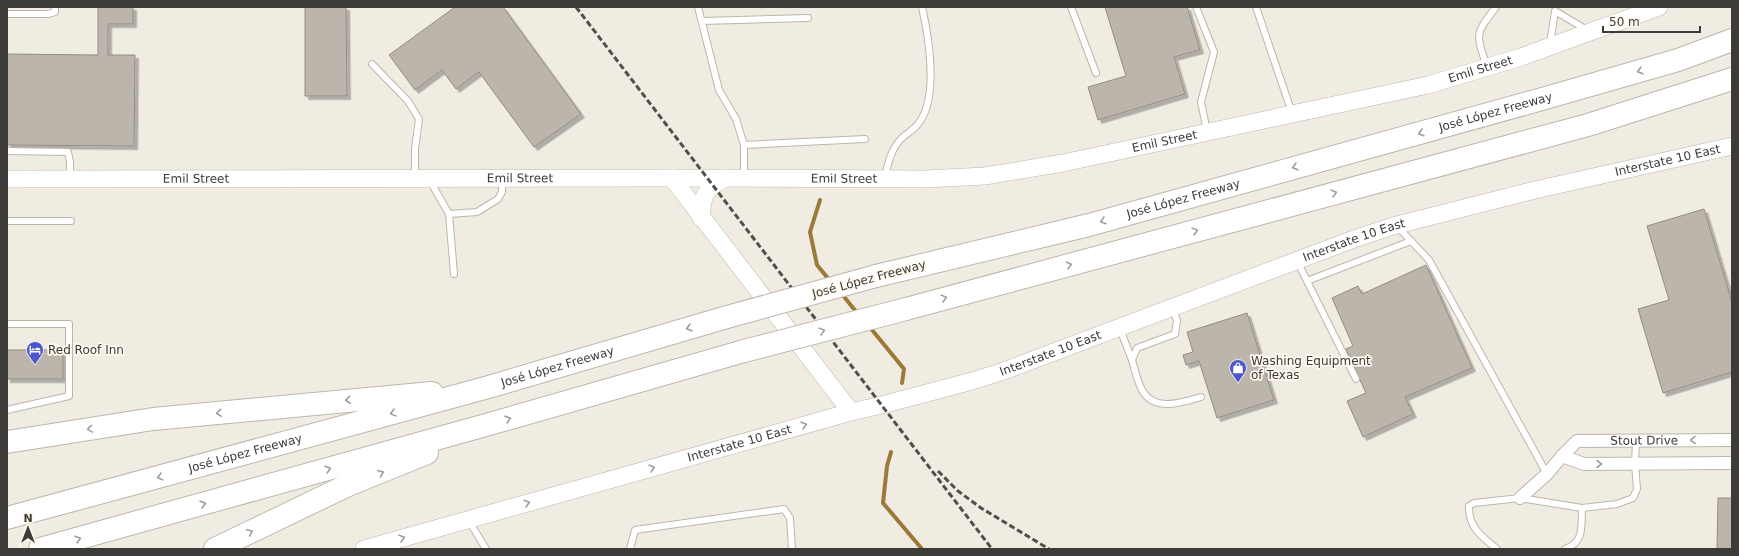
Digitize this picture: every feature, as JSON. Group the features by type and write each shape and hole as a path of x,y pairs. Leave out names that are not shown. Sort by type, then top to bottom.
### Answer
{"highway":[{"path":"1678,60 1732,33"},
{"name":"José López Freeway","path":"7,518 485,388 727,317 876,276 1090,224 1678,60 1732,40"},
{"path":"1588,125 1732,79"},
{"path":"40,549 486,425 744,351 1588,125 1732,92"},
{"path":"7,442 153,419 485,388"},
{"path":"215,549 348,485 409,462 486,425"}],"main road":[{"name":"Emil Street","path":"7,180 422,178 925,179 1001,174 1063,163 1428,85 1488,68 1660,7"},
{"name":"Interstate 10 East","path":"369,548 851,412 972,381 1297,260 1396,225 1535,190 1732,146"},
{"path":"672,178 701,218 851,412"},
{"path":"701,218 706,191 725,178"}],"street":[{"name":"Stout Drive","path":"1520,498 1547,474 1577,441 1732,440"},
{"name":"Stout Drive","path":"1562,456 1584,464 1732,463"}],"lane":[{"path":"7,14 48,14 55,12 55,7"},
{"path":"698,7 719,90 736,119 744,145 744,178"},
{"path":"884,179 890,154 901,139 918,125 928,110 931,89 931,67 922,7"},
{"path":"1071,7 1096,73"},
{"path":"1196,7 1214,52 1201,102 1208,132"},
{"path":"1256,7 1293,114"},
{"path":"1488,68 1478,39 1478,34 1496,7"},
{"path":"1550,47 1553,9 1590,32"},
{"path":"702,21 808,18"},
{"path":"372,64 408,101 419,119 415,149 422,178 450,214 454,274"},
{"path":"744,145 865,139"},
{"path":"7,151 68,152 70,162 70,179"},
{"path":"450,214 477,212 498,199 502,192 502,178"},
{"path":"7,221 71,221"},
{"path":"1396,225 1429,260 1547,474"},
{"path":"1307,281 1411,241"},
{"path":"1297,260 1356,379"},
{"path":"1132,360 1137,348 1175,334 1177,321 1173,307"},
{"path":"7,324 69,324 69,396 7,410"},
{"path":"1119,327 1142,390 1153,401 1173,405 1201,397"},
{"path":"1497,549 1477,533 1470,521 1469,506 1474,503 1520,498 1582,508 1617,504 1633,498 1637,489 1635,464 1636,441"},
{"path":"1565,549 1573,546 1581,535 1582,508"},
{"path":"630,549 635,530 784,509 790,518 792,549"},
{"path":"468,520 486,549"}],"building":[{"path":"98,7 133,7 133,24 108,24 108,55 135,55 134,146 7,145 7,54 98,55"},
{"path":"305,7 346,7 347,96 305,96"},
{"path":"455,7 503,7 581,114 534,147 479,72 456,89 442,70 415,90 389,55"},
{"path":"1105,7 1187,7 1200,50 1174,57 1185,94 1098,120 1088,87 1126,76"},
{"path":"1704,209 1732,302 1732,372 1663,393 1638,309 1669,300 1647,226"},
{"path":"1426,265 1472,368 1405,397 1413,414 1363,437 1347,401 1366,393 1346,349 1353,346 1332,298 1358,286 1362,294"},
{"name":"Washing Equipment of Texas","path":"1247,313 1274,400 1217,418 1199,361 1186,365 1183,355 1193,352 1187,332"},
{"name":"Red Roof Inn","path":"7,350 63,350 63,379 7,379"},
{"path":"1718,498 1732,498 1732,549 1717,549"}],"waterway":[{"path":"820,200 810,232 817,265 831,282"},
{"path":"841,293 858,314"},
{"path":"868,325 904,369 902,383"},
{"path":"891,452 887,466 883,503 922,549"}],"railway":[{"path":"576,7 992,549"},
{"path":"938,471 958,491 981,508 1049,549"}],"place":[{"name":"Red Roof Inn","path":"35,365"},
{"name":"Washing Equipment of Texas","path":"1238,383"}]}
